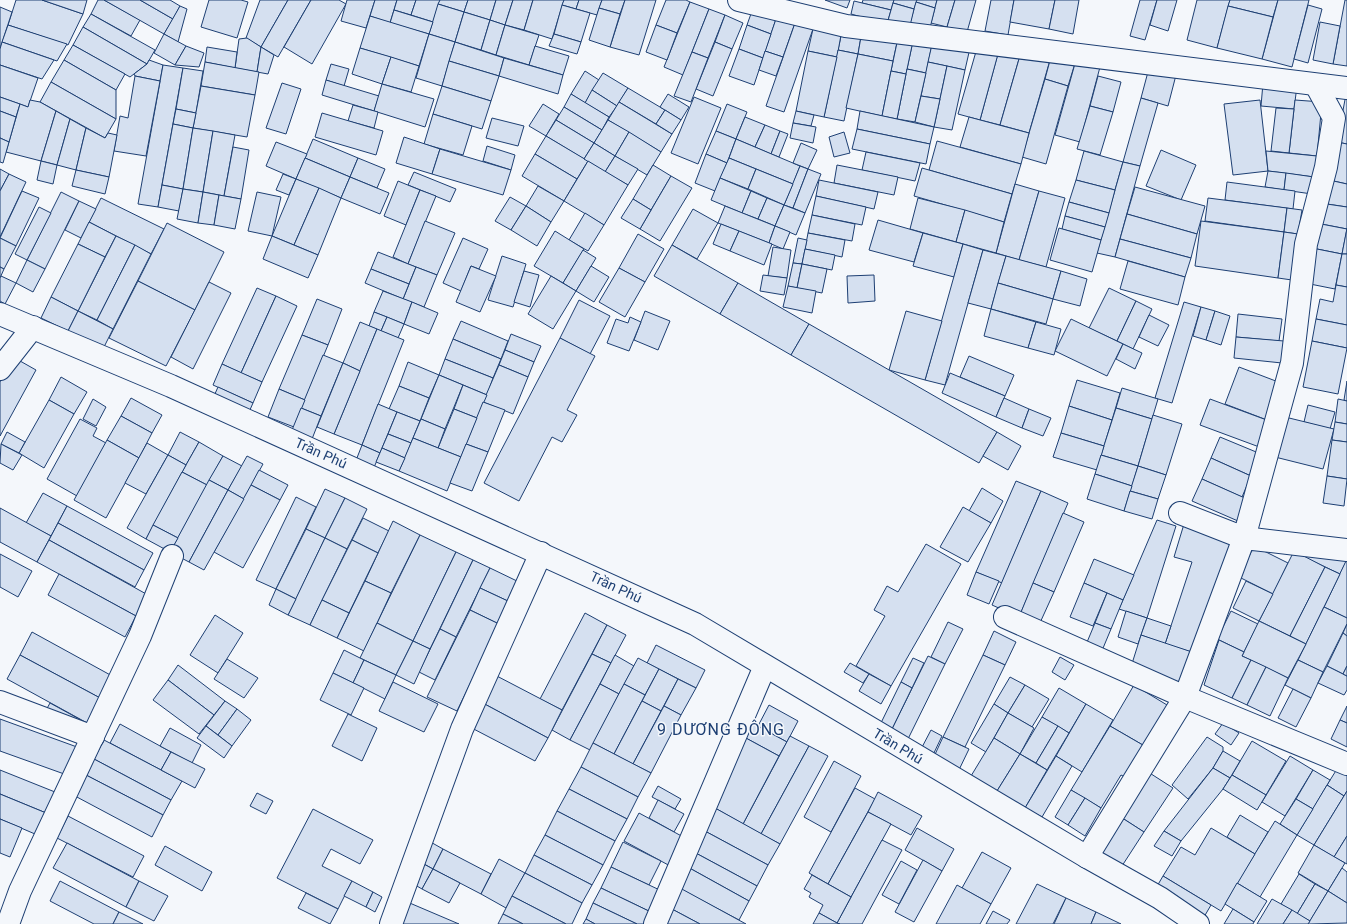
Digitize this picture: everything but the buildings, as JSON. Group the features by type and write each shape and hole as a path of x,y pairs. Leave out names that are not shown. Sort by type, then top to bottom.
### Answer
{"street":[{"path":"739,0 846,26 1347,88"},
{"path":"1087,858 1185,698 1244,538 1292,363 1306,244 1327,160 1334,118 1316,84"},
{"name":"Trần Phú","path":"0,314 171,386 695,624 1087,858 1160,898 1198,924"},
{"path":"0,369 32,327"},
{"path":"1180,513 1244,538 1347,550"},
{"path":"391,924 462,729 541,553"},
{"path":"8,924 20,891 140,636 172,556"},
{"path":"1005,617 1185,698 1347,764"},
{"path":"655,924 765,666"},
{"path":"0,702 93,737"}],"district":[{"name":"9 DƯƠNG ĐÔNG","path":"721,729"}]}
